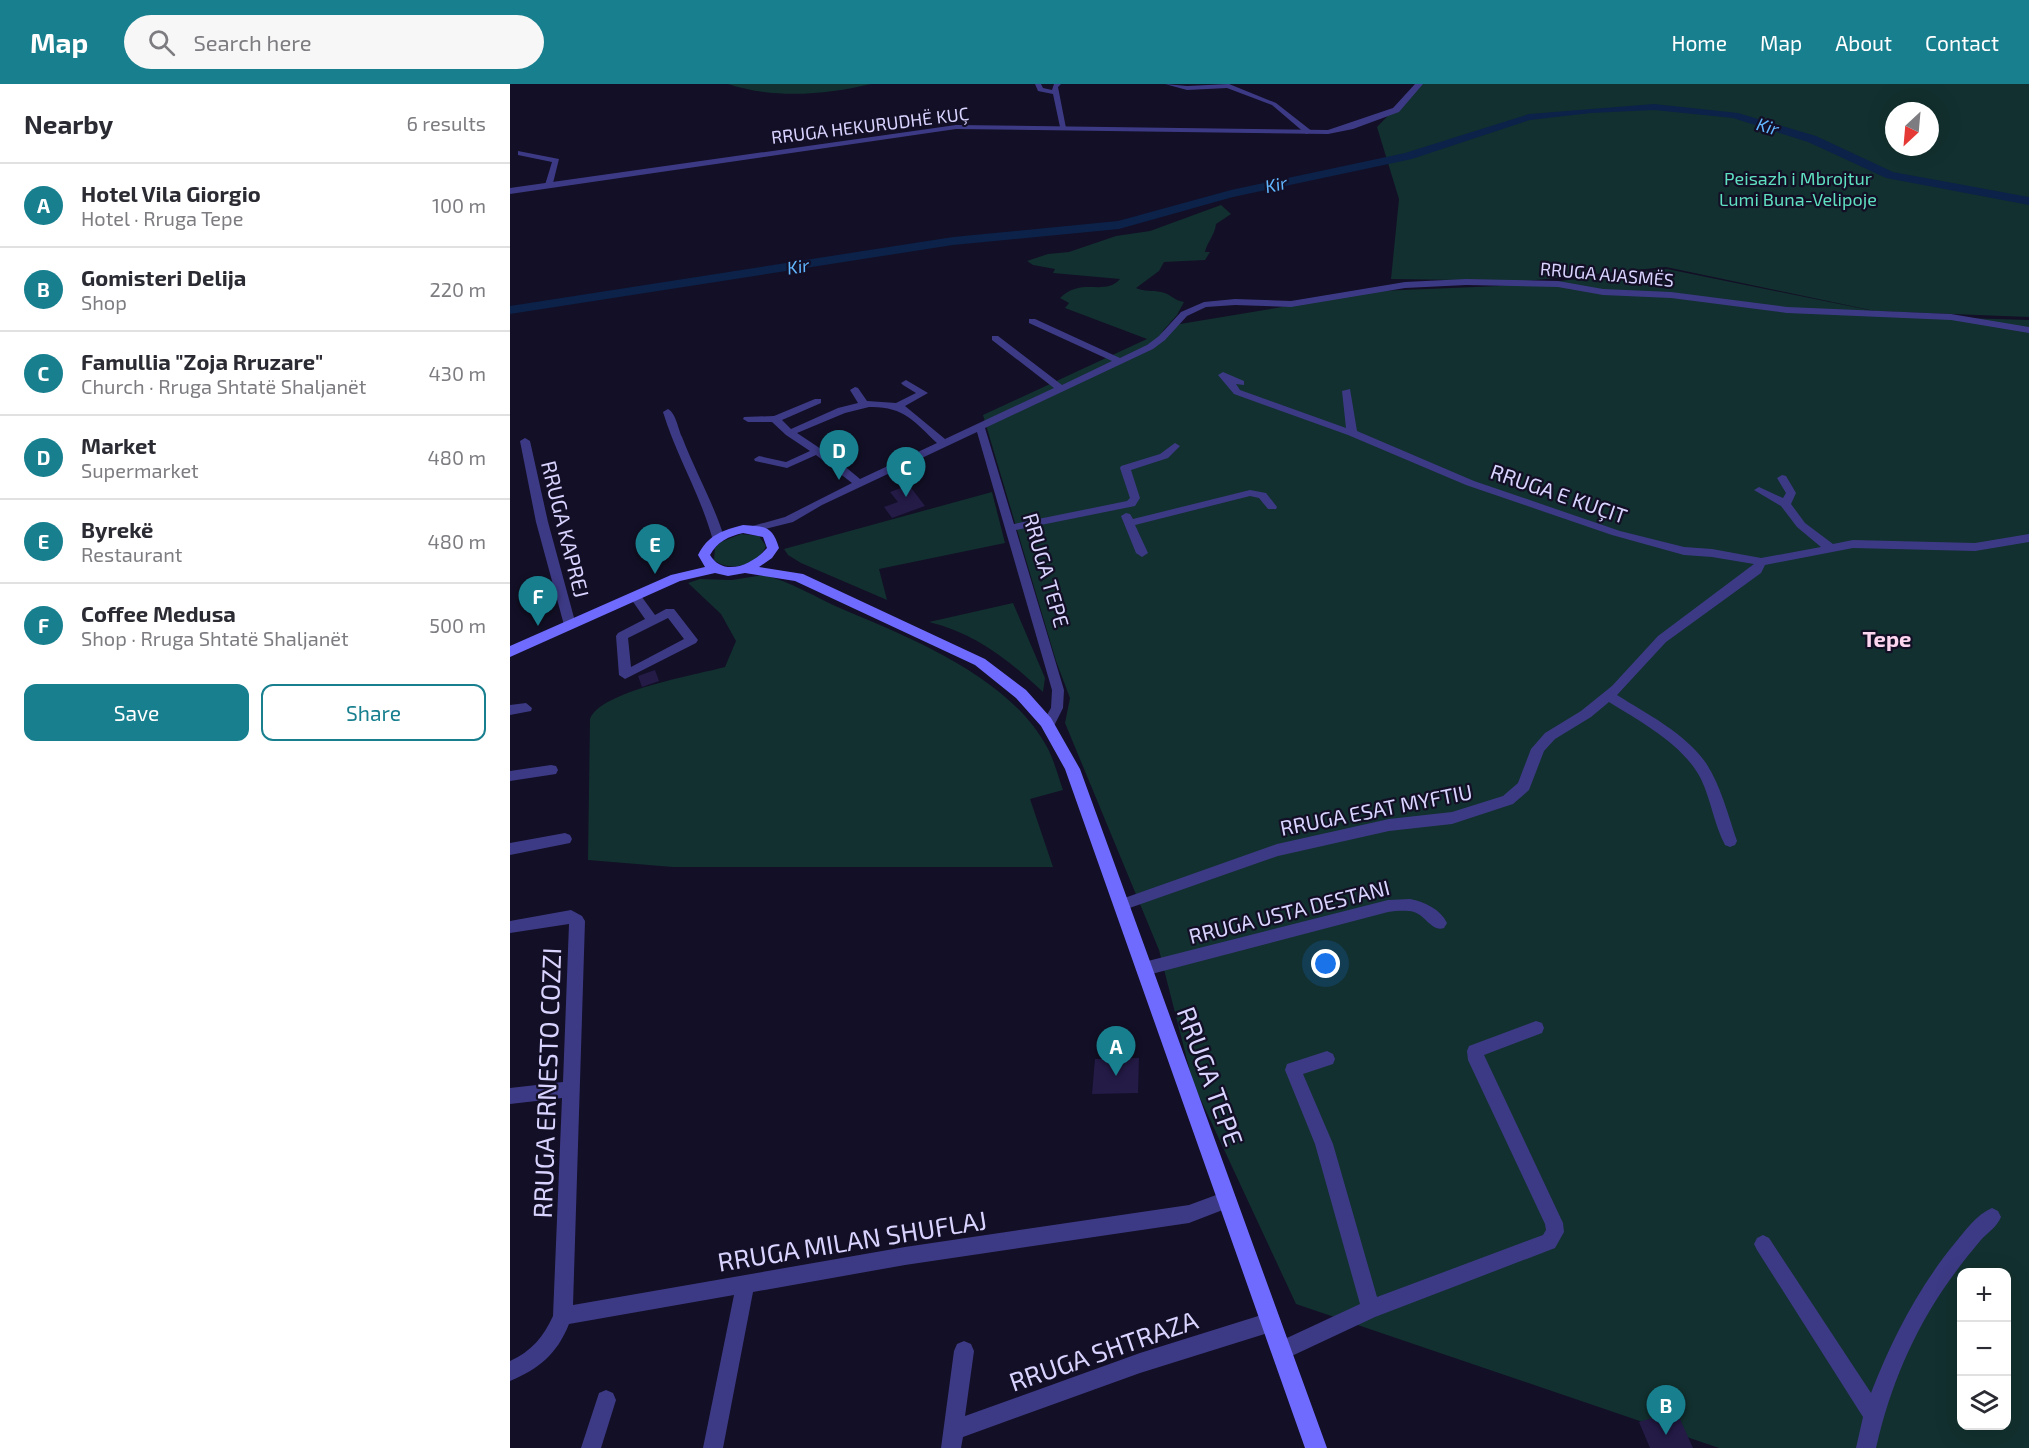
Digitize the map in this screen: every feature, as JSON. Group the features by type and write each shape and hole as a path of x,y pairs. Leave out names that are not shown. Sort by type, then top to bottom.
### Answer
{"main road":[{"path":"510,652 676,578 704,555 708,546 718,537 730,532 753,529 762,531 773,544 780,563 789,574"},
{"path":"746,568 763,560 773,544"},
{"path":"704,555 707,564 717,569"},
{"name":"RRUGA TEPE","path":"676,578 717,569 730,571 746,568 789,574 980,662 1021,694 1048,725 1072,769 1316,1448"}],"street":[{"path":"1038,84 1040,90 1057,88 1064,127"},
{"path":"1168,84 1187,88 1229,85 1252,87 1309,132"},
{"name":"RRUGA HEKURUDHË KUÇ","path":"510,191 940,128 1064,127 1334,131 1374,120 1401,107 1419,84"},
{"path":"1229,85 1274,105"},
{"path":"522,153 556,161 549,185"},
{"name":"RRUGA AJASMËS","path":"1120,361 1157,342 1184,314 1204,305 1224,302 1291,304 1416,284 1493,282 1558,284 1603,292 1671,296 1760,308 1951,317 2029,330"},
{"path":"1032,321 1120,361"},
{"path":"995,338 1061,388"},
{"path":"753,529 789,520 859,484 1120,361"},
{"name":"RRUGA E KUÇIT","path":"1241,383 1223,375 1237,392 1352,433 1486,489 1616,534 1684,552 1735,556 1761,562"},
{"path":"790,433 832,414 864,404 898,406 922,393 906,383"},
{"path":"855,390 864,404"},
{"path":"1347,391 1352,433"},
{"path":"808,392 832,414"},
{"path":"748,419 775,419 818,401"},
{"path":"898,406 944,444"},
{"path":"668,412 674,434 708,506 718,537"},
{"path":"775,419 790,433 815,452 832,461 859,484"},
{"name":"RRUGA TEPE","path":"980,427 1058,690 1057,708 1048,725"},
{"name":"RRUGA KAPREJ","path":"525,441 542,522 570,625"},
{"path":"1011,528 1131,504 1135,498 1125,468 1164,456 1175,446"},
{"path":"759,459 787,465 815,452"},
{"path":"1782,478 1791,493 1785,504"},
{"path":"1759,490 1785,504 1801,525 1829,548"},
{"path":"1130,523 1250,493 1262,495 1272,507"},
{"path":"1121,507 1143,553"},
{"path":"773,544 789,520"},
{"path":"1761,562 1829,548 1867,544 1975,547 2029,538"},
{"name":"RRUGA ESAT MYFTIU","path":"1121,905 1233,864 1311,841 1389,825 1452,818 1497,806 1517,795 1528,778 1538,749 1550,736 1586,714 1609,696 1662,639 1757,570 1761,562"},
{"path":"635,596 653,621"},
{"path":"670,612 692,640 625,675 622,636 653,621 670,612"},
{"path":"1609,696 1635,712 1695,758 1715,797 1730,841"},
{"path":"510,710 526,708"},
{"path":"510,776 551,770"},
{"path":"510,849 565,839"},
{"name":"RRUGA USTA DESTANI","path":"1144,969 1388,906 1416,905 1430,911 1439,923"},
{"name":"RRUGA ERNESTO COZZI","path":"510,927 562,916 571,916 577,921 562,1316"},
{"path":"1281,1352 1371,1309 1549,1242 1555,1232 1554,1223 1476,1060 1475,1051 1536,1028"},
{"path":"1327,1059 1293,1070 1324,1144 1371,1309"},
{"path":"510,1096 571,1089"},
{"name":"RRUGA MILAN SHUFLAJ","path":"562,1316 905,1256 1189,1214 1227,1200"},
{"path":"1866,1448 1873,1414 1911,1323 1942,1274 1980,1225 1992,1217"},
{"path":"1762,1244 1873,1414"},
{"path":"713,1448 745,1285"},
{"path":"510,1371 536,1358 556,1335 562,1316"},
{"name":"RRUGA SHTRAZA","path":"964,1351 952,1439 1140,1363 1271,1322"},
{"path":"591,1448 606,1400"}],"green space":[{"path":"728,84 871,84 836,91 799,94 763,92"},
{"name":"Peisazh i Mbrojtur Lumi Buna-Velipoje","path":"1419,84 2029,84 2029,317 1875,311 1666,267 1526,281 1391,279 1399,199 1377,127"},
{"path":"1221,205 1231,214 1216,224 1207,245 1205,252 1210,252 1205,260 1164,262 1159,271 1136,288 1158,291 1184,302 1177,315 1162,332 1180,324 1379,291 1523,285 1667,269 1898,316 2029,320 2029,1448 1719,1448 1296,1304 1193,1083 1159,950 1065,723 1070,698 1056,661 983,415 1147,339 1065,308 1069,303 1060,298 1076,288 1107,286 1120,279 1053,273 1055,269 1033,265 1027,261 1048,254 1069,252 1116,236 1150,231"},
{"path":"992,492 1005,543 879,569 887,600 801,563 788,555 784,549"},
{"path":"741,534 759,536 766,546 757,558 735,566 720,564 714,560 715,548 721,542"},
{"path":"763,575 793,585 927,647 984,680 1009,700 1030,722 1047,747 1063,790 1030,799 1053,867 673,867 588,860 590,719 597,709 629,692 725,667 736,641 721,614 688,583 700,579 732,580"},
{"path":"1013,603 1045,678 1043,692 990,649 961,633 929,622"}],"building":[{"path":"909,485 925,506 892,518 884,507 898,502 890,492"},
{"path":"655,670 659,681 642,687 638,676"},
{"path":"1139,1058 1138,1093 1092,1094 1095,1059"},
{"path":"1676,1410 1693,1448 1650,1448 1639,1422"}],"waterway":[{"name":"Kir","path":"510,310 953,241 1119,225 1231,194 1408,156 1529,117 1591,110 1654,107 1734,115 1812,139 1890,175 2029,201"}],"place":[{"name":"Market","path":"839,480"},
{"name":"Famullia \"Zoja Rruzare\"","path":"906,497"},
{"name":"Byrekë","path":"655,574"},
{"name":"Coffee Medusa","path":"538,626"},
{"name":"Hotel Vila Giorgio","path":"1116,1076"},
{"name":"Gomisteri Delija","path":"1666,1435"}],"district":[{"name":"Tepe","path":"1887,638"}]}
